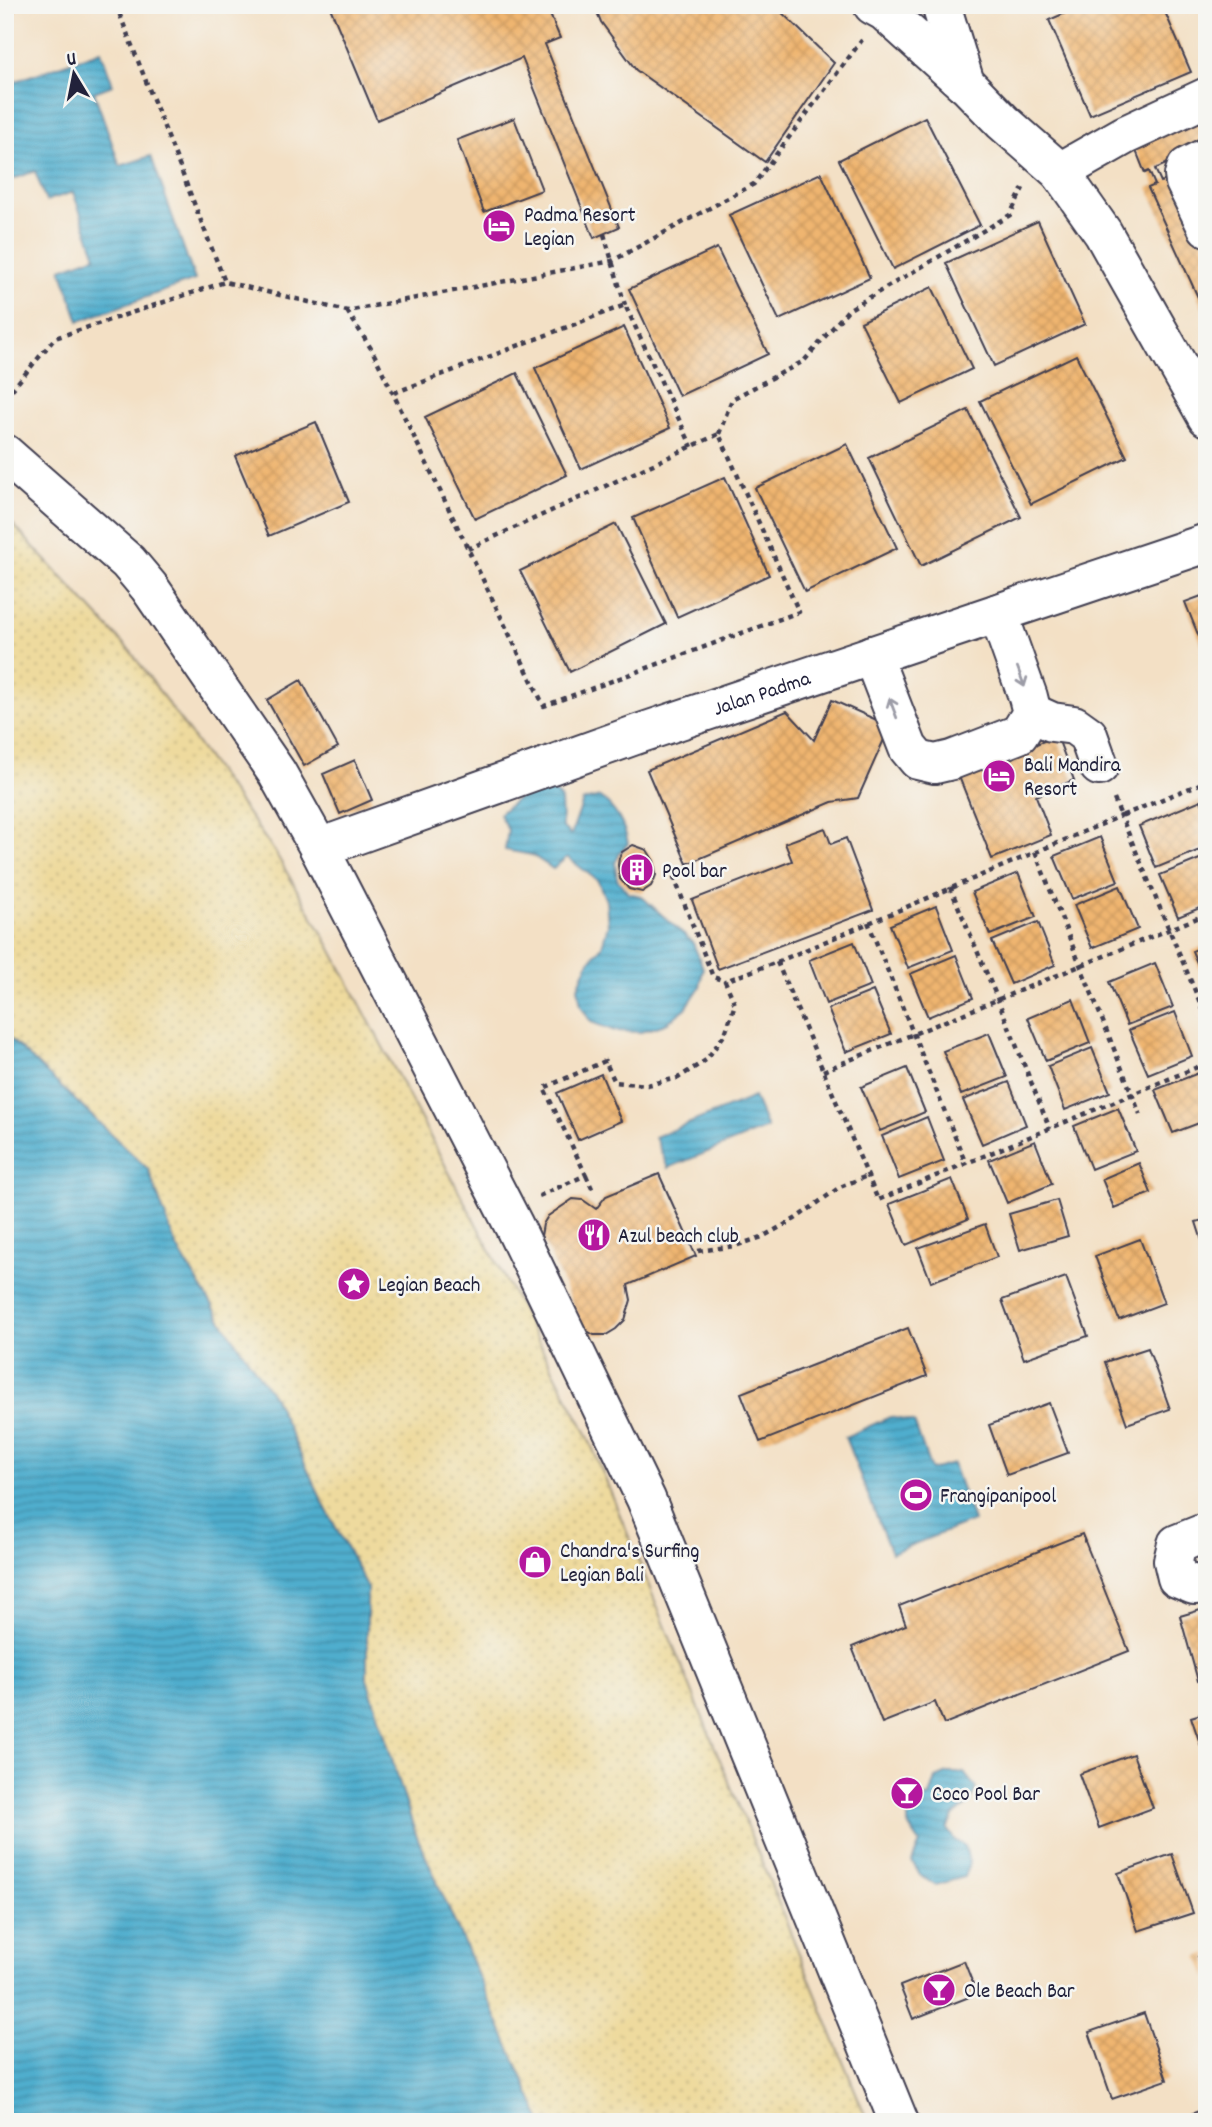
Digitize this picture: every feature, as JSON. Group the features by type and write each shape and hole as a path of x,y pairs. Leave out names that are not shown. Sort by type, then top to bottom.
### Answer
{"street":[{"path":"941,5 965,83"},
{"path":"878,8 965,83 1003,122 1050,163 1103,233 1207,416"},
{"path":"1050,163 1125,135 1207,97"},
{"path":"1207,157 1187,167 1184,175 1185,183 1207,227"},
{"path":"5,454 128,562 149,587 277,773 319,848 506,1211 646,1499 898,2122"},
{"name":"Jalan Padma","path":"319,848 496,783 1207,543"},
{"path":"872,656 908,748 918,760 935,764 952,760 1019,734 1032,713 998,613"},
{"path":"1032,713 1052,722 1074,725 1088,735 1099,766"},
{"path":"1207,1532 1177,1544 1173,1561 1177,1578 1194,1585 1207,1584"}],"path":[{"path":"5,13 25,5"},
{"path":"116,5 225,282"},
{"path":"5,398 55,338 225,282 347,311 612,261 754,184 878,8"},
{"path":"468,549 719,434 732,399 804,361 848,310 1010,215 1050,163"},
{"path":"604,234 625,305 692,447"},
{"path":"394,393 625,305"},
{"path":"347,311 372,350 394,393 544,706 799,612 719,434"},
{"path":"670,867 713,977 725,981 777,962 1207,781"},
{"path":"1121,816 1207,1019"},
{"path":"1035,852 1140,1114"},
{"path":"950,887 1050,1129"},
{"path":"823,1071 1207,914"},
{"path":"868,922 966,1164"},
{"path":"777,962 878,1200 1207,1063"},
{"path":"594,1194 544,1088 605,1061 615,1082 647,1085 678,1078 706,1060 725,1034 735,1004 725,981"},
{"path":"506,1211 586,1175"},
{"path":"698,1251 735,1246 762,1237 795,1219 840,1186 867,1176"}],"sand":[{"name":"Legian Beach","path":"5,516 131,652 275,852 329,945 586,1432 868,2122 542,2122 415,1832 367,1679 367,1587 324,1505 273,1396 223,1323 176,1246 148,1169 5,1034"}],"water":[{"path":"101,51 113,85 94,92 120,166 151,156 195,280 79,321 61,269 96,256 73,192 46,201 35,171 5,182 5,85"},
{"path":"549,787 561,799 562,827 571,835 583,801 600,797 610,807 622,824 628,844 615,863 617,879 628,893 641,896 693,943 703,968 700,987 686,1008 665,1024 641,1032 615,1031 591,1022 581,1006 578,987 588,963 602,946 608,925 606,901 598,881 567,857 553,869 532,855 505,850 508,830 499,814 523,794"},
{"path":"5,1034 148,1169 176,1246 223,1323 273,1396 324,1505 367,1587 367,1679 415,1832 542,2122 5,2122"},
{"path":"754,1097 767,1128 668,1168 655,1137"},
{"name":"Frangipanipool","path":"890,1417 914,1422 931,1470 953,1464 973,1521 891,1553 845,1437"},
{"path":"948,1773 964,1773 976,1788 970,1803 954,1815 947,1829 955,1840 965,1846 969,1862 965,1877 935,1885 921,1876 912,1862 920,1843 908,1825 908,1811 917,1801 930,1797 936,1778"}],"building":[{"path":"329,5 546,5 560,38 545,44 619,227 594,238 522,58 377,120"},
{"path":"594,5 774,5 834,63 765,162 636,70 601,22"},
{"path":"1084,5 1162,5 1191,72 1090,115 1049,20"},
{"path":"1207,110 1207,145 1155,169 1161,182 1173,177 1207,249 1207,317 1148,188 1155,185 1149,171 1145,173 1133,143"},
{"path":"925,117 980,225 893,269 839,160"},
{"path":"514,118 542,190 484,212 457,140"},
{"path":"821,173 870,278 779,320 729,215"},
{"path":"1038,221 1085,324 994,366 946,263"},
{"path":"717,248 768,354 679,396 629,289"},
{"path":"932,287 972,369 901,403 861,322"},
{"path":"624,327 670,428 581,469 535,368"},
{"path":"1076,355 1127,457 1031,504 980,401"},
{"path":"517,373 567,475 475,519 425,417"},
{"path":"968,410 1021,517 921,566 869,458"},
{"path":"316,422 349,502 269,536 235,456"},
{"path":"847,444 897,548 805,592 755,488"},
{"path":"725,477 769,575 677,617 633,518"},
{"path":"616,524 666,624 570,672 520,571"},
{"path":"1207,594 1207,657 1185,602"},
{"path":"301,680 338,747 304,766 267,700"},
{"path":"832,700 890,726 858,798 832,802 687,864 647,770 787,711 814,740"},
{"path":"1057,736 1074,780 1036,796 1051,835 992,859 958,774"},
{"path":"355,760 372,800 340,814 323,774"},
{"path":"1201,800 1207,814 1207,847 1156,868 1139,826"},
{"path":"825,828 831,844 846,838 873,910 718,969 692,900 792,861 785,843"},
{"path":"1100,837 1118,881 1072,899 1054,856"},
{"name":"Pool bar","path":"633,845 647,850 654,861 656,875 651,886 642,892 629,889 620,879 619,858 622,852"},
{"path":"1207,856 1207,905 1178,917 1160,875"},
{"path":"1018,873 1036,917 990,935 972,892"},
{"path":"1120,886 1138,929 1092,948 1074,905"},
{"path":"936,906 953,950 908,968 890,925"},
{"path":"1038,922 1055,965 1011,984 992,941"},
{"path":"854,942 871,986 826,1004 809,960"},
{"path":"1207,945 1207,986 1192,951"},
{"path":"956,955 973,998 928,1017 910,974"},
{"path":"1155,963 1173,1007 1127,1025 1109,982"},
{"path":"873,991 891,1034 846,1052 828,1009"},
{"path":"1073,999 1090,1043 1046,1061 1028,1018"},
{"path":"1175,1012 1192,1056 1148,1074 1129,1030"},
{"path":"989,1033 1007,1077 961,1095 943,1051"},
{"path":"1092,1048 1110,1092 1065,1110 1048,1066"},
{"path":"907,1068 925,1112 880,1131 861,1087"},
{"path":"1201,1072 1207,1087 1207,1120 1173,1133 1155,1090"},
{"path":"601,1074 621,1121 578,1140 557,1093"},
{"path":"1009,1082 1026,1125 982,1144 963,1100"},
{"path":"1118,1108 1136,1151 1091,1169 1074,1126"},
{"path":"927,1117 944,1161 899,1179 882,1136"},
{"path":"1035,1141 1052,1184 1007,1203 989,1160"},
{"path":"1139,1163 1151,1193 1114,1208 1102,1179"},
{"path":"659,1174 696,1256 628,1285 631,1300 625,1320 606,1335 594,1335 584,1329 541,1236 543,1224 548,1216 573,1199 583,1200 596,1209 606,1196"},
{"path":"952,1179 968,1219 906,1245 889,1204"},
{"path":"1057,1200 1068,1236 1020,1250 1009,1214"},
{"path":"1207,1219 1207,1253 1206,1253 1196,1222"},
{"path":"985,1224 997,1257 931,1282 918,1248"},
{"path":"1140,1239 1164,1303 1119,1320 1095,1256"},
{"path":"1066,1277 1088,1336 1024,1359 1002,1300"},
{"path":"908,1328 927,1376 760,1442 741,1393"},
{"path":"1148,1348 1170,1409 1127,1424 1105,1362"},
{"path":"1049,1403 1068,1453 1007,1475 989,1425"},
{"path":"1082,1534 1129,1651 944,1724 935,1702 882,1723 852,1647 906,1625 899,1606"},
{"path":"1207,1608 1207,1678 1198,1681 1180,1616"},
{"path":"1207,1712 1207,1761 1206,1761 1191,1717"},
{"path":"1133,1754 1153,1808 1099,1828 1079,1774"},
{"path":"1172,1854 1193,1913 1138,1931 1118,1873"},
{"path":"1207,1953 1207,1978 1198,1957"},
{"name":"Ole Beach Bar","path":"964,1961 977,1994 913,2019 900,1986"},
{"path":"1144,2013 1167,2080 1112,2099 1089,2032"},
{"path":"1207,2108 1207,2122 1191,2122 1188,2115"}],"place":[{"name":"Padma Resort Legian","path":"499,226"},
{"name":"Bali Mandira Resort","path":"999,776"},
{"name":"Pool bar","path":"637,870"},
{"name":"Azul beach club","path":"594,1235"},
{"name":"Legian Beach","path":"354,1284"},
{"name":"Frangipanipool","path":"916,1495"},
{"name":"Chandra's Surfing Legian Bali","path":"535,1562"},
{"name":"Coco Pool Bar","path":"907,1793"},
{"name":"Ole Beach Bar","path":"939,1990"}]}
